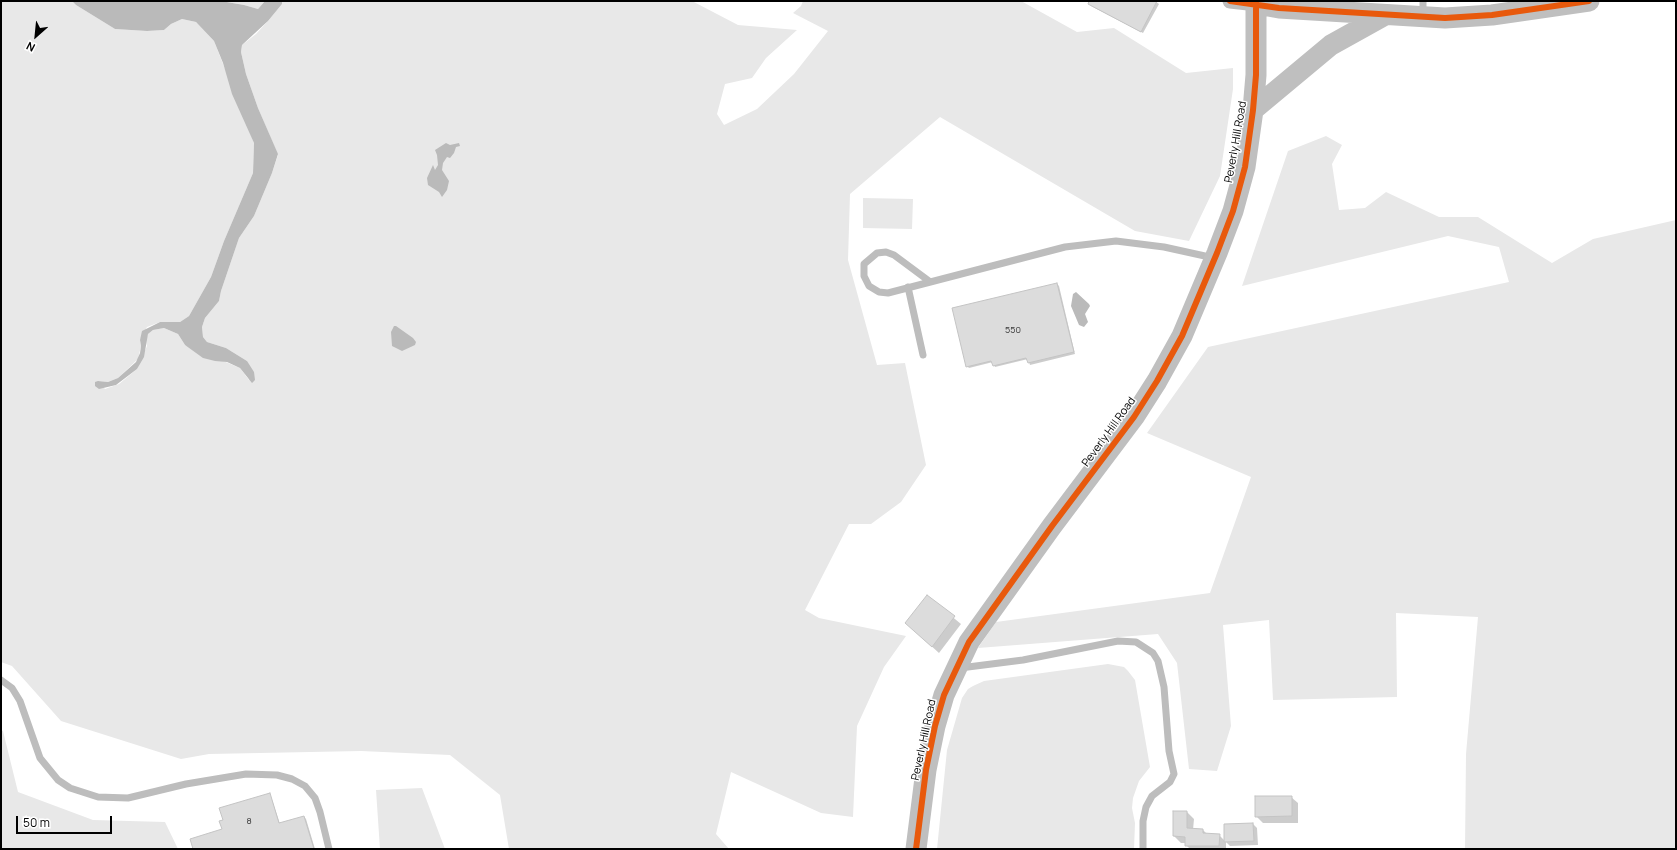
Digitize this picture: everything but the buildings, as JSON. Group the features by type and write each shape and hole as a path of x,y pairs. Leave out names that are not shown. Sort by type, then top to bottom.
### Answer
{"street":[{"path":"1230,1 1257,3 1279,8 1386,15 1423,9 1445,18 1492,15 1589,1"},
{"name":"Peverly Hill Road","path":"916,849 926,770 935,726 944,695 969,642 1134,417 1182,336 1215,258 1233,211 1244,167 1253,110 1256,75 1257,3"},
{"path":"1253,110 1331,45 1386,15"}],"lane":[{"path":"929,281 894,255 886,252 877,253 864,264 864,276 870,286 879,292 888,293 929,281 1065,247 1116,241 1164,247 1215,258"},
{"path":"908,287 923,355"},
{"path":"956,669 1023,660 1118,641 1136,642 1153,653 1158,661 1164,687 1169,751 1174,774 1170,782 1152,796 1146,806 1142,821 1143,849"},
{"path":"1,680 12,688 20,701 40,758 58,780 70,788 98,797 128,798 143,796 186,784 246,774 277,775 292,779 305,786 315,798 320,812 328,849"}],"shaded area":[{"path":"1,1 72,1 115,29 147,31 164,30 171,24 182,19 196,22 214,41 254,143 253,173 224,241 211,277 189,316 180,322 160,322 147,327 140,340 141,346 138,359 118,378 108,382 98,381 105,389 119,384 137,369 147,346 146,340 148,334 153,330 164,328 178,334 185,345 240,368 249,380 247,361 226,348 207,342 203,337 202,327 205,318 219,301 239,238 254,216 278,155 258,108 246,74 241,52 242,45 256,34 268,21 282,4 282,1 692,1 738,25 797,30 766,58 752,78 725,84 717,114 724,125 757,109 794,74 828,31 793,13 801,6 803,1 1021,1 1077,32 1114,28 1186,73 1233,68 1233,89 1220,176 1189,241 1135,231 940,117 850,194 848,260 877,365 905,363 926,465 901,502 871,524 849,524 805,610 819,618 906,636 884,667 857,726 853,817 821,813 731,772 716,834 729,849 509,849 500,795 450,755 361,751 209,754 181,759 61,721 12,666 1,662"},
{"path":"72,1 221,1 258,9 265,1 282,1 282,4 268,21 242,45 241,52 246,74 258,108 278,154 272,173 254,216 239,238 219,301 205,318 202,327 203,337 207,342 226,348 247,361 254,372 255,380 252,383 240,368 227,362 203,358 185,345 178,334 164,328 153,330 148,334 144,357 137,369 116,385 99,389 95,386 95,382 108,382 118,378 136,362 140,353 142,331 160,322 180,322 189,316 211,277 224,241 253,173 254,143 232,94 223,63 214,41 196,22 182,19 171,24 164,30 147,31 115,29"},
{"path":"221,1 265,1 258,9"},
{"path":"1326,136 1342,145 1332,164 1339,210 1365,208 1386,192 1439,217 1478,217 1552,263 1593,239 1676,220 1676,849 1465,849 1466,754 1478,617 1396,613 1397,697 1273,700 1269,620 1223,625 1231,726 1217,771 1189,769 1177,663 1158,634 978,648 996,622 1210,593 1251,477 1147,433 1208,347 1509,282 1499,247 1448,236 1242,286 1288,151"},
{"path":"446,143 450,145 459,143 460,146 456,147 450,158 447,157 443,163 442,170 449,181 447,190 442,197 439,192 428,185 427,178 433,165 435,170 438,165 435,150"},
{"path":"863,198 913,199 912,229 863,228"},
{"path":"1076,292 1090,306 1085,314 1088,322 1084,327 1079,325 1071,306 1073,294"},
{"path":"394,326 413,338 416,342 415,345 402,351 392,346 391,332"},
{"path":"1108,664 1124,667 1135,680 1150,767 1139,781 1133,798 1132,808 1135,823 1134,849 937,849 947,750 962,698 968,689 984,681"},
{"path":"1,730 3,731 18,792 93,820 165,822 178,849 1,849"},
{"path":"422,788 445,849 380,849 376,790"}],"cycle path":[{"path":"1230,1 1279,8 1445,18 1492,15 1589,1"},
{"path":"916,849 926,770 935,726 944,695 969,642 1052,526 1134,417 1157,381 1182,336 1217,253 1233,211 1245,167 1256,75 1256,1"}]}
